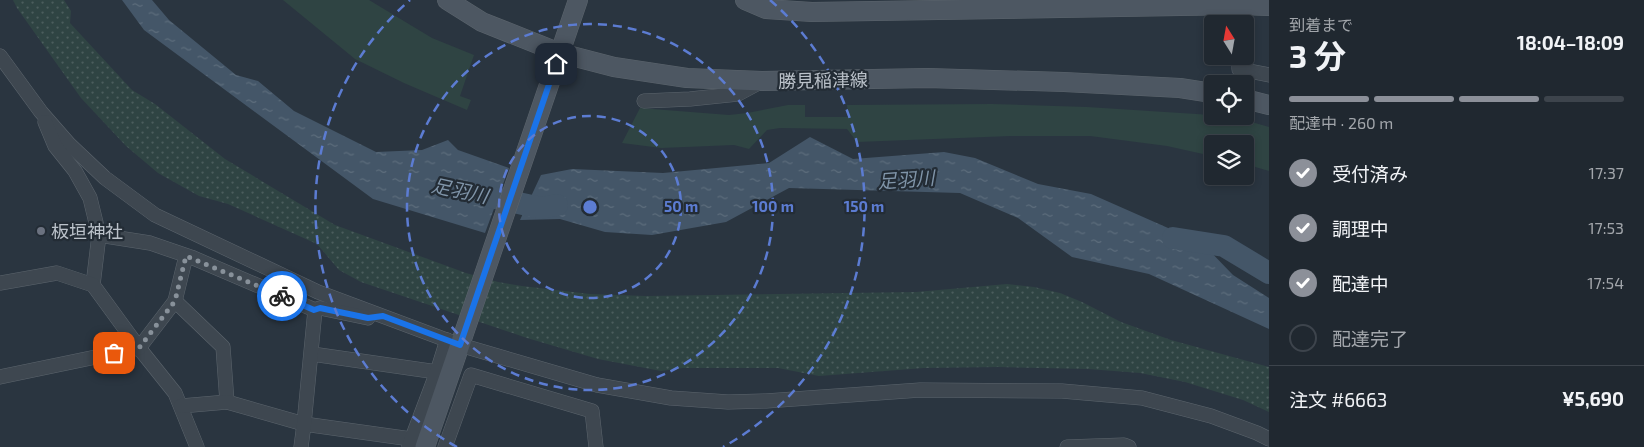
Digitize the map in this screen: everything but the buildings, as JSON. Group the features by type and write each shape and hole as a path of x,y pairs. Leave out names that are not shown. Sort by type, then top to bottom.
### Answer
{"main road":[{"name":"勝見稲津線","path":"447,0 482,22 558,59 687,78 762,81 947,78 1180,88 1204,92"},
{"path":"415,444 456,346 578,0"},
{"path":"745,0 766,9 799,6 936,5 1244,9 1269,6"},
{"path":"1254,101 1269,104"}],"street":[{"path":"0,56 41,112 69,144 105,178 155,215 318,292 456,346 597,385 671,398 728,402 766,401 920,390 1062,391 1142,398 1211,416 1257,433 1269,440"},
{"path":"1239,65 1239,68 1269,75"},
{"path":"644,101 738,94 762,81"},
{"path":"41,112 55,146 74,171 90,198 99,234 93,285"},
{"path":"99,234 150,243 186,256 314,310 320,308 368,318 383,316"},
{"path":"0,377 139,348 175,301 186,256"},
{"path":"0,283 57,273 93,285 174,394 181,406 197,447"},
{"path":"175,301 223,347 227,402"},
{"path":"301,447 312,354 314,310"},
{"path":"181,406 227,402 304,424 415,444 437,372 456,346"},
{"path":"312,354 437,372"},
{"path":"445,447 471,375 592,411 596,447"},
{"path":"1067,447 1124,445 1129,447"}],"green space":[{"path":"13,0 64,0 71,11 70,23 132,90 155,104 225,159 335,225 466,273 498,282 522,286 590,294 646,296 916,292 1007,284 1034,287 1060,293 1121,322 1171,340 1269,367 1269,412 1243,400 1185,382 1140,373 1088,369 999,367 924,368 819,376 778,368 683,368 661,371 598,359 527,338 361,282 339,270 317,244 228,204 199,196 158,173 126,146 81,98"},
{"path":"283,0 369,0 432,38 474,55 460,96 471,100 467,110 404,83 355,59"},
{"path":"992,104 1087,107 1204,114 1204,125 1254,125 1254,123 1269,127 1269,171 1254,167 1254,135 1204,135 1204,154 1167,146 1090,136 1011,136 857,142 847,129 780,128 767,130 749,149 734,145 661,148 622,143 640,108 729,115 788,105 805,105 805,117 848,117 847,105"}],"water":[{"path":"122,0 152,0 169,20 236,75 258,81 294,111 376,152 422,150 448,140 458,150 509,168 485,233 373,199 144,30"},
{"path":"810,137 853,159 944,152 975,158 1038,184 1091,194 1202,243 1233,275 1269,298 1269,329 1149,274 1072,257 1018,218 960,193 789,188 726,222 652,235 605,232 560,219 520,220 541,175 572,169 663,173 769,163"}],"waterway":[{"name":"足羽川","path":"468,192 541,208 557,205"},
{"name":"足羽川","path":"1173,238 1224,246 1269,273"}],"way so far":[{"path":"114,353 139,348 175,301 186,256 282,296"}],"place":[{"name":"板垣神社","path":"41,231"}],"route":[{"path":"282,296 314,310 320,308 368,318 383,316 460,345 556,64"}]}
